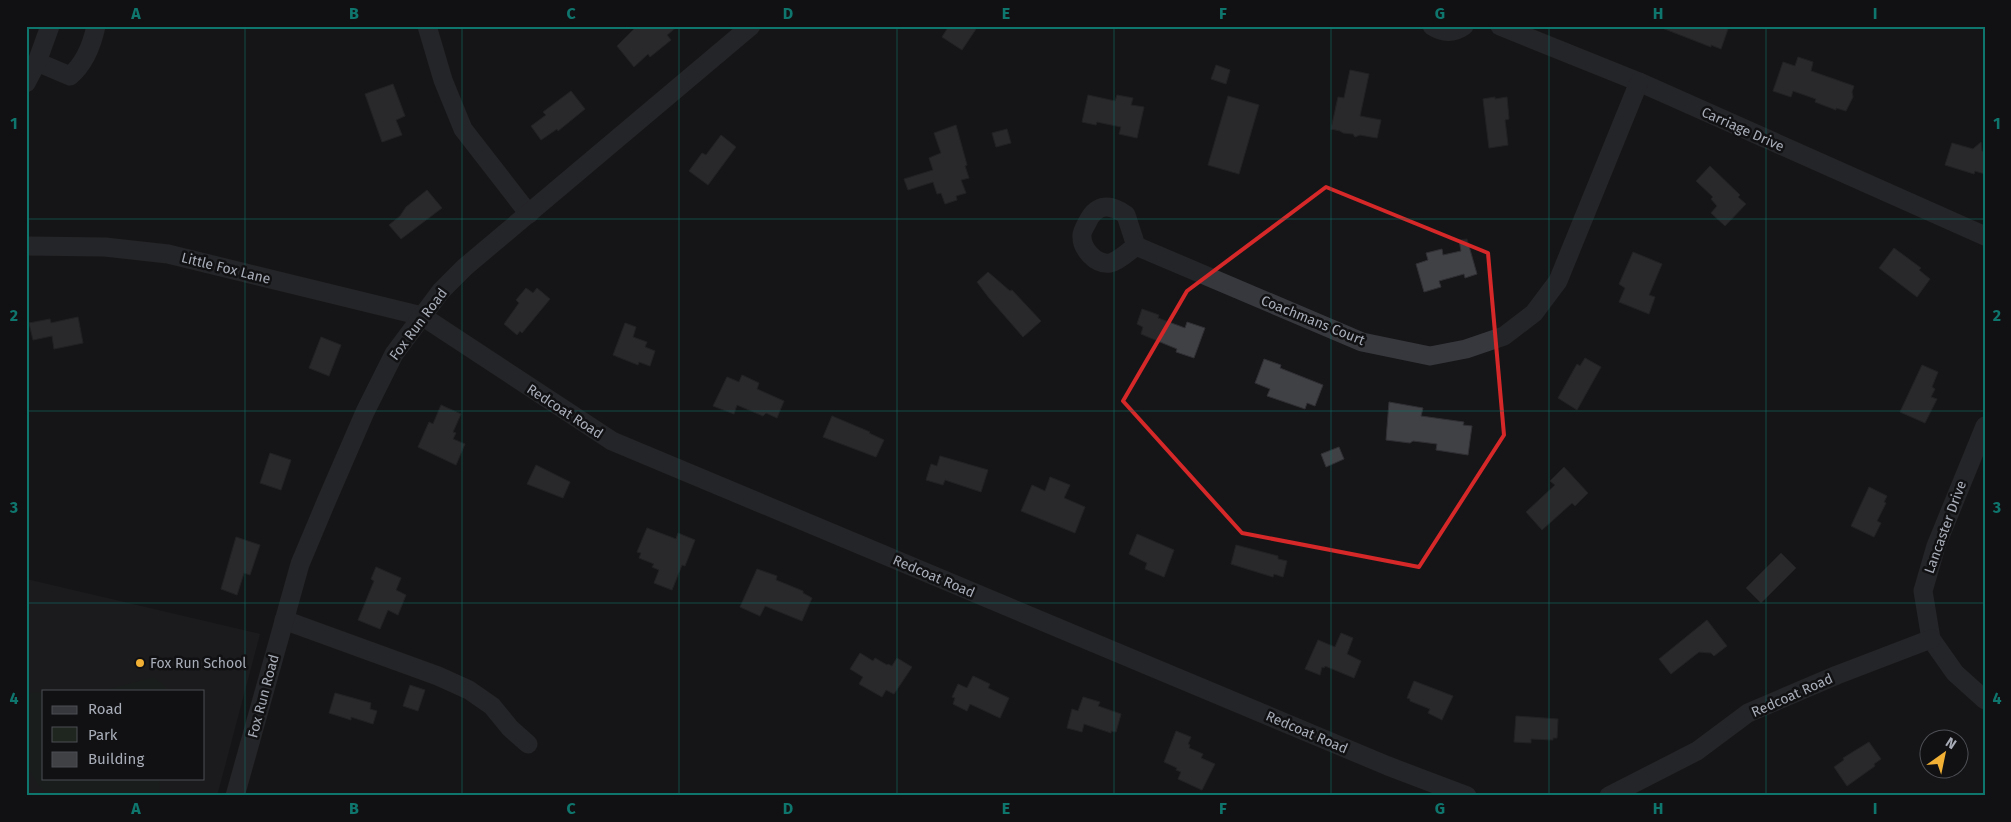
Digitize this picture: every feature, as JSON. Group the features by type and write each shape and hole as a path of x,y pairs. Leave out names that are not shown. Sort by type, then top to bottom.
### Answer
{"street":[{"path":"26,83 37,62 50,26"},
{"path":"37,62 70,76 80,68 96,26"},
{"path":"427,26 442,80 463,129 529,214"},
{"name":"Fox Run Road","path":"235,796 300,564 365,412 394,354 441,291 465,268 751,26"},
{"path":"1432,26 1446,32 1457,30 1464,26"},
{"name":"Carriage Drive","path":"1500,26 1638,82 1985,236"},
{"name":"Coachmans Court","path":"1136,246 1362,342 1430,356 1466,349 1504,336 1534,313 1558,281 1638,82"},
{"name":"Little Fox Lane","path":"26,246 105,247 168,254 422,316"},
{"name":"Redcoat Road","path":"422,316 612,441 1388,766 1467,796"},
{"name":"Lancaster Drive","path":"1985,426 1936,546 1923,591 1930,639 1955,673 1985,700"},
{"path":"284,620 438,676 469,690 492,706 510,728 528,744"},
{"name":"Redcoat Road","path":"1608,796 1697,751 1748,713 1837,675 1930,639"}],"highlighted area":[{"path":"1326,187 1488,253 1504,435 1419,567 1242,533 1123,401 1187,291"}],"shaded area":[{"name":"Fox Run School","path":"26,579 260,634 217,796 26,796"}],"green space":[{"path":"154,677 166,687 166,690 106,690"},
{"path":"42,692 42,780 160,780 159,796 50,796 40,787 26,765 26,693"}],"building":[{"path":"637,26 678,26 667,35 671,40 650,57 648,54 634,67 617,46"},
{"path":"949,26 978,26 962,50 942,37"},
{"path":"1657,26 1729,26 1721,49"},
{"path":"1798,57 1813,62 1811,71 1854,86 1853,97 1846,111 1836,108 1836,110 1815,102 1816,99 1793,91 1791,97 1773,91 1783,62 1795,66"},
{"path":"1216,65 1230,70 1226,84 1211,79"},
{"path":"1350,70 1369,74 1360,116 1381,120 1377,138 1360,135 1355,137 1353,134 1331,129 1338,97 1344,98"},
{"path":"393,84 405,116 396,120 402,135 382,142 365,94"},
{"path":"571,91 585,109 558,131 557,129 541,140 531,126 546,115 543,112"},
{"path":"1088,95 1115,101 1117,95 1133,98 1131,105 1144,107 1137,138 1119,134 1121,127 1097,122 1096,125 1082,122"},
{"path":"1228,96 1259,105 1239,174 1208,165"},
{"path":"1495,97 1495,99 1507,97 1509,119 1505,120 1508,145 1489,148 1483,99"},
{"path":"956,125 969,178 961,180 966,193 956,196 957,200 945,204 941,193 937,194 933,182 908,190 904,179 933,170 929,158 941,153 934,133"},
{"path":"1007,129 1011,143 996,147 992,133"},
{"path":"721,135 736,147 708,185 689,171 702,153 706,155"},
{"path":"1981,142 1982,151 1985,152 1985,174 1975,171 1974,174 1945,165 1952,143 1973,149"},
{"path":"1710,166 1740,195 1738,197 1746,204 1725,226 1711,213 1717,206 1711,199 1713,197 1696,181"},
{"path":"427,190 442,208 401,239 389,225 400,216 406,207"},
{"path":"1467,239 1477,274 1465,278 1464,274 1439,281 1441,287 1424,292 1416,264 1428,260 1426,253 1442,249 1443,255 1461,251 1459,240"},
{"path":"1894,248 1921,268 1919,270 1930,279 1917,297 1879,268"},
{"path":"1633,252 1662,264 1649,295 1655,297 1649,314 1619,302 1625,288 1619,284"},
{"path":"988,272 1010,291 1012,290 1041,321 1023,337 977,282"},
{"path":"526,288 533,293 537,288 550,299 522,333 520,331 517,335 504,324 519,303 516,300"},
{"path":"1142,309 1159,315 1158,318 1185,328 1187,322 1205,328 1194,358 1176,352 1177,349 1141,334 1143,327 1137,324"},
{"path":"78,317 83,343 54,349 52,336 33,340 29,323 50,319 51,323"},
{"path":"625,323 636,327 633,337 647,342 645,347 655,351 650,366 639,362 638,365 613,355"},
{"path":"321,337 341,345 329,376 309,368"},
{"path":"1585,358 1601,367 1577,410 1558,398 1577,364 1580,366"},
{"path":"1264,359 1281,365 1280,368 1323,385 1315,406 1307,403 1305,409 1267,396 1270,389 1255,383"},
{"path":"1922,365 1938,372 1932,387 1935,389 1931,397 1937,399 1925,423 1900,412"},
{"path":"742,375 759,383 757,389 784,401 777,418 766,413 763,416 737,405 734,414 713,406 727,377 739,382"},
{"path":"1389,402 1423,408 1421,416 1464,422 1463,425 1472,426 1468,455 1436,450 1437,444 1386,440"},
{"path":"441,405 461,414 453,432 456,433 453,439 465,444 456,465 418,447 429,422 433,424"},
{"path":"832,416 884,440 876,457 823,437"},
{"path":"1339,447 1344,459 1326,467 1321,454"},
{"path":"270,453 291,460 281,490 260,483"},
{"path":"940,456 988,470 981,492 945,480 943,485 926,480 931,464 937,466"},
{"path":"536,465 570,482 563,498 527,484"},
{"path":"1564,467 1588,493 1575,506 1572,503 1542,530 1526,512 1555,485 1550,481"},
{"path":"1050,477 1070,485 1064,498 1085,507 1075,533 1021,511 1032,485 1045,491"},
{"path":"1869,487 1887,496 1884,502 1886,503 1877,521 1881,523 1874,537 1851,526"},
{"path":"647,528 676,539 678,533 695,540 685,566 682,565 672,590 654,583 659,570 652,567 654,564 639,558 641,553 637,552"},
{"path":"1137,534 1174,550 1164,577 1145,569 1147,563 1129,554"},
{"path":"236,537 260,545 250,575 244,573 237,595 221,589"},
{"path":"1236,545 1278,556 1278,559 1287,561 1283,577 1274,574 1273,577 1231,564"},
{"path":"1781,553 1796,568 1761,603 1746,588"},
{"path":"376,567 401,578 396,590 406,595 398,615 388,610 380,629 358,620 374,581 371,579"},
{"path":"757,569 777,576 776,580 803,591 803,593 812,598 802,621 765,606 760,616 740,607"},
{"path":"1707,620 1727,646 1714,656 1711,653 1699,652 1671,674 1659,659"},
{"path":"1341,633 1353,638 1347,654 1361,661 1354,678 1325,666 1324,668 1322,667 1320,675 1305,669 1318,640 1335,647"},
{"path":"860,653 873,661 875,658 892,666 897,658 912,667 894,694 886,690 882,697 859,684 863,677 850,669"},
{"path":"973,676 990,684 988,688 1009,698 1000,718 970,704 967,711 953,704 955,698 952,697 958,684 967,688"},
{"path":"1414,681 1453,696 1442,720 1428,713 1430,709 1407,698"},
{"path":"410,685 425,690 418,711 403,706"},
{"path":"335,693 371,703 370,709 377,711 373,724 329,713"},
{"path":"1083,697 1100,702 1098,706 1121,714 1116,732 1111,731 1111,733 1084,724 1082,732 1067,728 1072,709 1078,711"},
{"path":"1516,716 1558,719 1557,738 1553,738 1553,740 1531,739 1531,743 1514,742"},
{"path":"1176,731 1191,737 1188,744 1190,745 1189,748 1203,754 1201,758 1215,764 1202,790 1178,779 1181,772 1164,762"},
{"path":"1869,742 1881,759 1874,764 1875,766 1847,786 1834,767 1844,760 1843,758"}],"place":[{"name":"Fox Run School","path":"140,663"}]}
